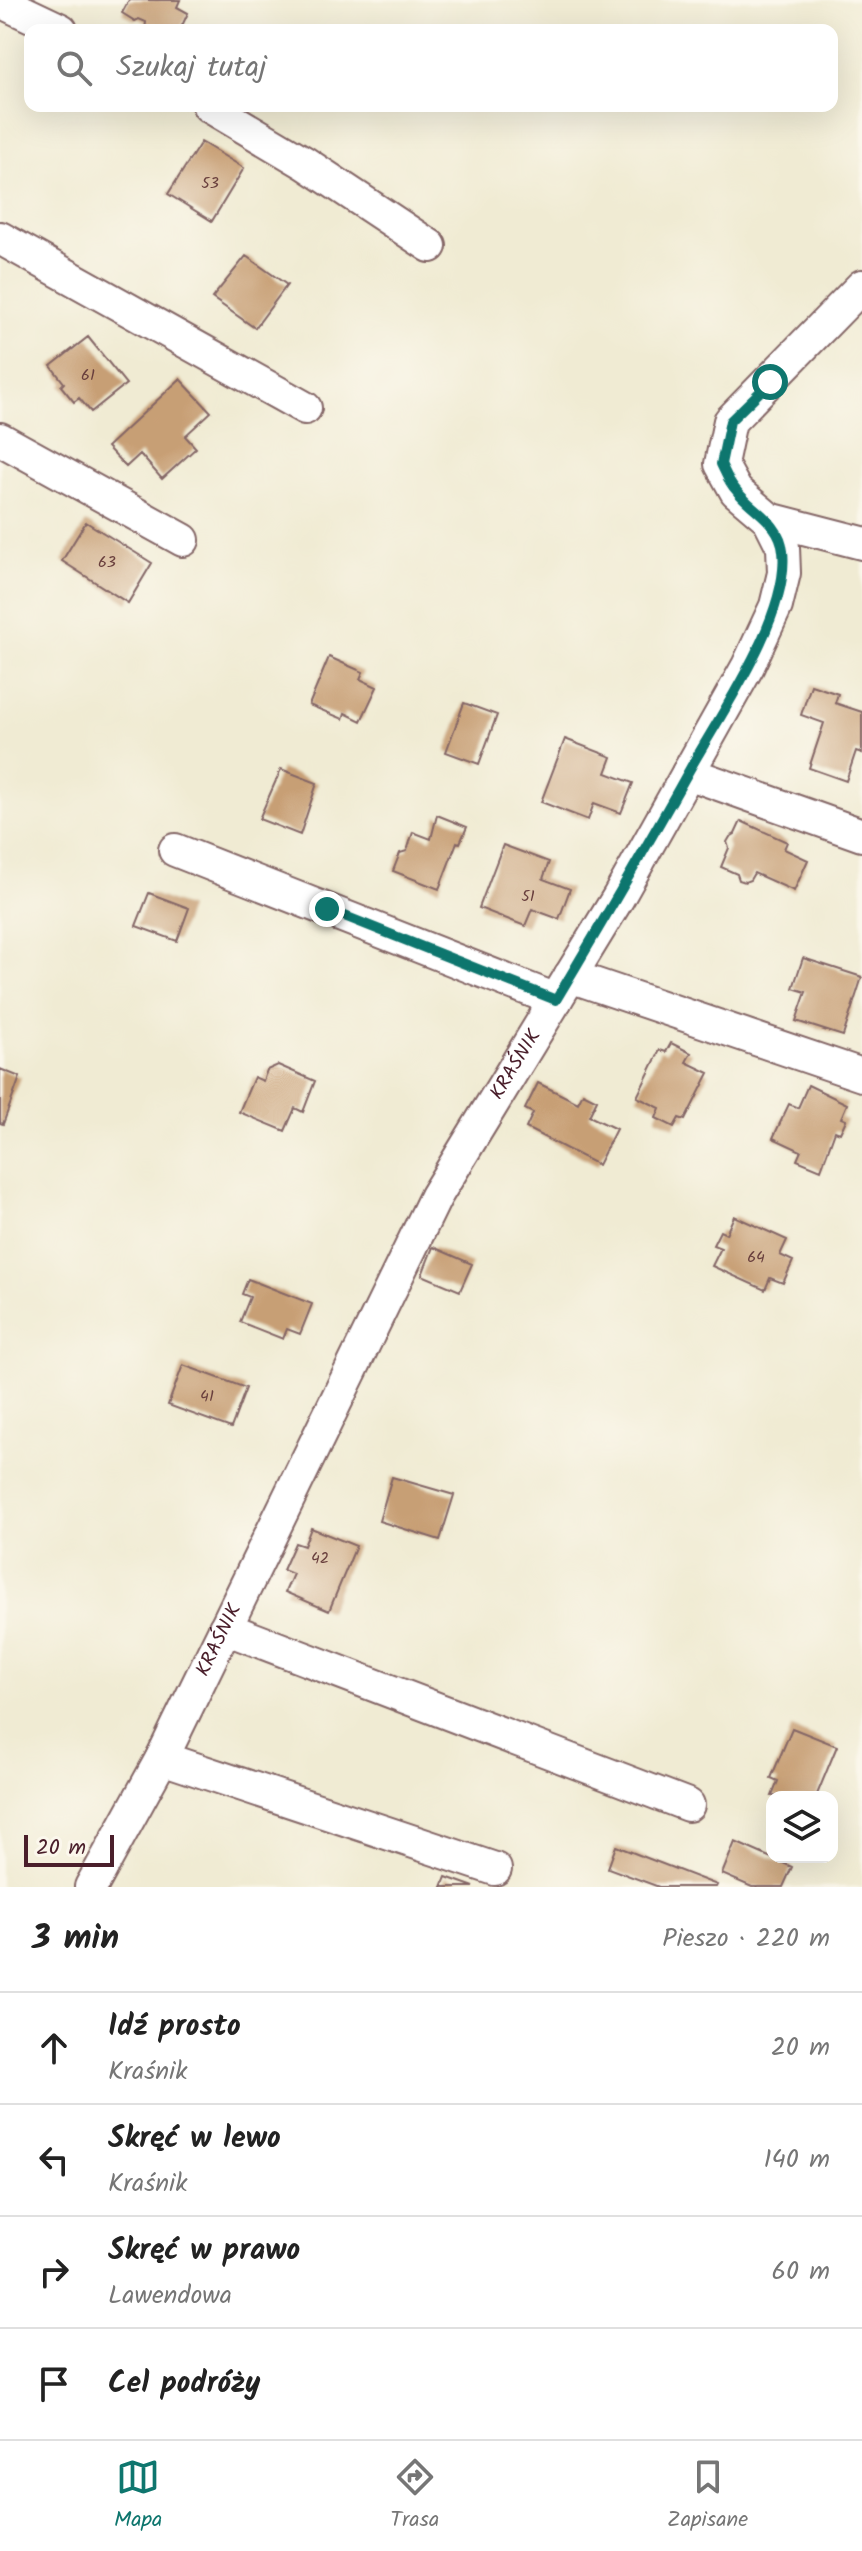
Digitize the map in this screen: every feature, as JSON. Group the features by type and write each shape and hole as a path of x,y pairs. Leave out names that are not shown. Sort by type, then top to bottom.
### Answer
{"street":[{"path":"0,1 48,24"},
{"path":"219,112 305,163 430,246"},
{"path":"0,238 305,408"},
{"name":"KRAŚNIK","path":"91,1887 162,1758 436,1196 618,898 748,666 776,606 784,573 783,547 769,519 736,491 721,464 730,421 862,286"},
{"path":"0,439 183,540"},
{"path":"769,519 862,543"},
{"path":"688,773 862,835"},
{"path":"175,850 563,988 862,1075"},
{"path":"225,1628 688,1805"},
{"path":"162,1758 495,1869"}],"building":[{"path":"129,0 180,0 177,7 188,13 183,24 146,24 122,13"},
{"path":"201,142 244,168 212,221 168,194"},
{"path":"246,256 287,285 255,328 212,298"},
{"path":"88,337 126,384 91,412 79,398 74,402 51,366"},
{"path":"180,379 211,412 185,436 196,448 162,479 140,454 126,467 107,447"},
{"path":"86,522 152,563 128,603 62,561"},
{"path":"329,657 363,672 360,679 377,687 361,721 345,713 343,719 309,705"},
{"path":"811,685 838,694 835,703 862,712 862,753 856,751 846,781 809,768 824,723 801,715"},
{"path":"464,703 497,715 479,764 446,752"},
{"path":"565,739 612,757 606,773 633,783 621,813 594,803 588,820 541,802"},
{"path":"281,769 317,783 300,835 259,819"},
{"path":"437,815 467,827 460,843 457,842 439,889 393,871 400,853 407,851 413,832 431,839"},
{"path":"741,821 787,842 784,849 808,860 794,891 754,873 745,882 739,880 737,874 721,867 729,848 727,842"},
{"path":"503,845 549,862 543,879 570,889 559,919 532,909 525,926 479,908"},
{"path":"149,893 189,908 177,941 136,926"},
{"path":"803,958 862,977 843,1036 796,1021 806,992 793,988"},
{"path":"671,1043 691,1053 686,1062 709,1073 685,1120 679,1118 674,1127 656,1118 660,1108 637,1097 660,1050 666,1052"},
{"path":"278,1065 315,1081 303,1112 295,1108 285,1131 239,1112 254,1077 263,1081 267,1070"},
{"path":"0,1069 20,1077 3,1124 0,1123"},
{"path":"538,1083 578,1103 583,1093 597,1100 589,1116 616,1129 598,1165 526,1128 533,1113 525,1109"},
{"path":"808,1085 847,1104 841,1118 846,1120 840,1133 835,1131 821,1170 797,1160 801,1151 773,1138 789,1104 798,1108"},
{"path":"734,1216 787,1240 780,1255 793,1261 783,1283 770,1278 765,1290 712,1266 721,1248 713,1245 720,1231 726,1234"},
{"path":"433,1247 472,1264 460,1291 422,1275"},
{"path":"248,1279 312,1304 300,1334 287,1329 283,1339 240,1322 250,1297 242,1294"},
{"path":"183,1365 246,1388 231,1428 168,1405"},
{"path":"392,1477 454,1495 440,1540 379,1521"},
{"path":"311,1528 356,1546 329,1611 285,1592 293,1574 283,1570 295,1543 304,1546"},
{"path":"792,1728 837,1746 818,1791 774,1791 778,1781 771,1778"},
{"path":"735,1842 766,1856 766,1863 783,1863 792,1867 783,1887 752,1887 722,1874"},
{"path":"616,1846 717,1885 659,1887 608,1868"},
{"path":"446,1877 474,1887 442,1887"}],"route":[{"path":"327,909 556,1000 618,898 748,666 776,606 784,573 783,547 769,519 736,491 721,464 730,421 770,382"}]}
